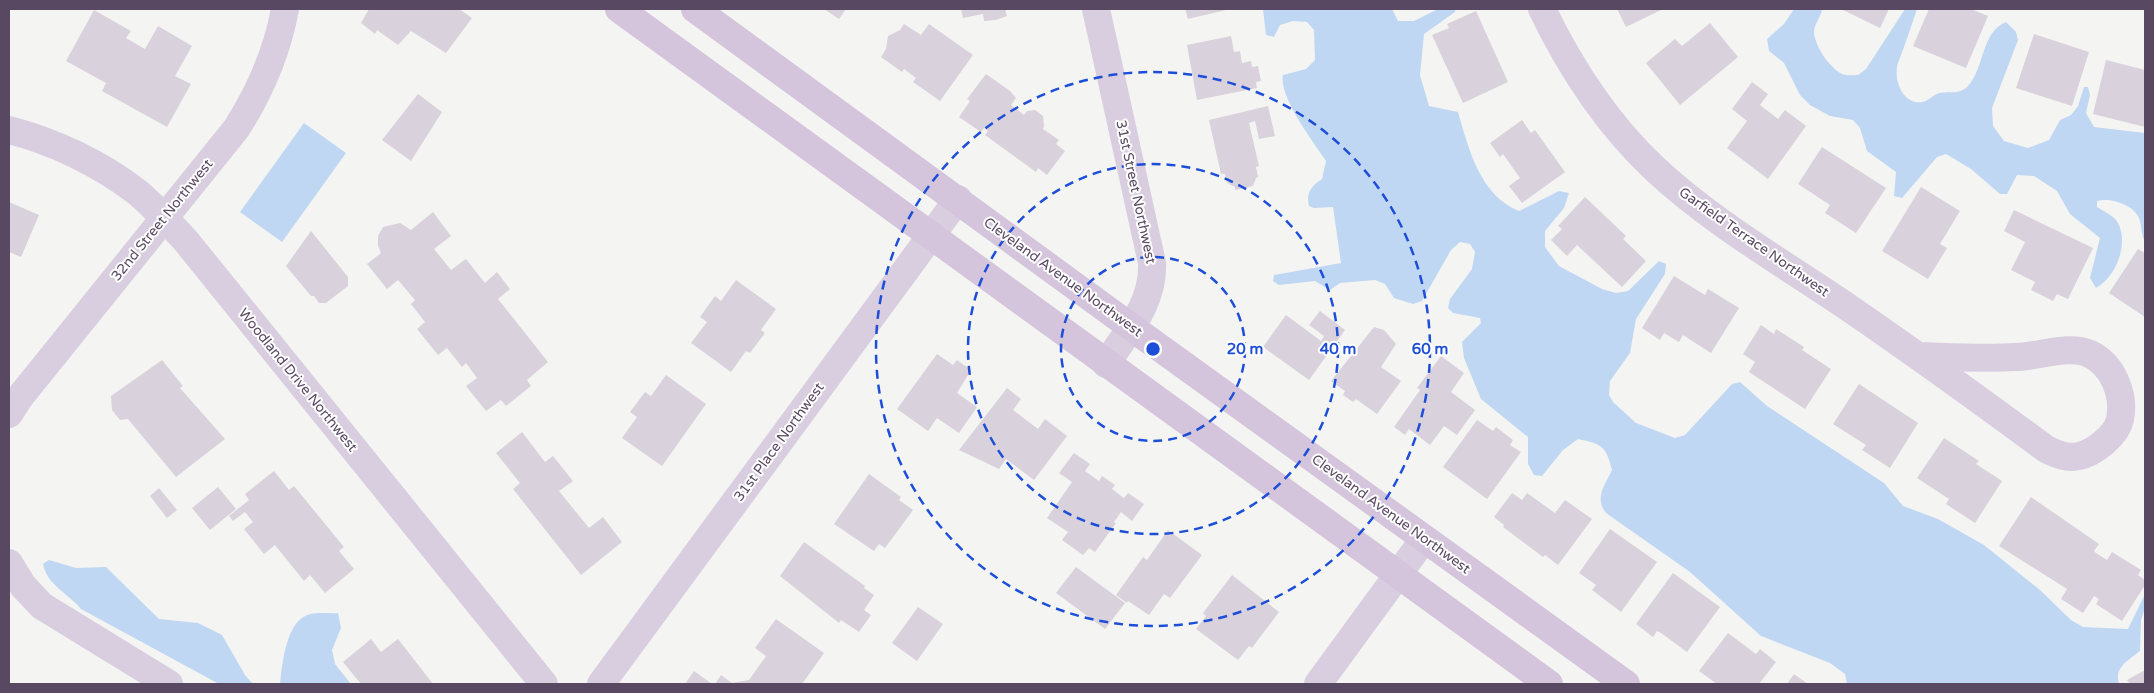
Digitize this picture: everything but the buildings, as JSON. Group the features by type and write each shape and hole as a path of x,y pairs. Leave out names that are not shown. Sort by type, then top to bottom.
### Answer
{"main road":[{"path":"622,9 1106,364 1549,684"},
{"name":"Cleveland Avenue Northwest","path":"695,9 1131,327 1626,684"}],"street":[{"name":"32nd Street Northwest","path":"9,414 20,397 163,217 236,129 255,99 272,56 285,9"},
{"name":"31st Street Northwest","path":"1096,9 1152,263 1153,279 1148,296 1131,327 1106,364"},
{"name":"Garfield Terrace Northwest","path":"1542,9 1563,50 1586,87 1621,132 1655,169 1722,224 1919,356 2046,450 2062,456 2079,456 2094,449 2109,438 2120,420 2121,402 2117,383 2105,364 2089,354 2070,351 2018,357 1919,356"},
{"name":"Woodland Drive Northwest","path":"9,130 41,140 95,166 136,191 163,217 186,241 544,684"},
{"name":"31st Place Northwest","path":"601,684 958,199"},
{"path":"1318,684 1424,539"},
{"path":"9,563 23,586 42,606 169,684"}],"shaded area":[{"path":"1263,9 1392,9 1398,21 1414,21 1438,9 1455,9 1455,12 1424,34 1420,75 1429,106 1458,112 1472,156 1485,183 1506,204 1519,211 1559,191 1569,193 1564,208 1545,231 1545,247 1559,266 1602,289 1616,293 1628,291 1659,261 1666,264 1665,274 1636,319 1630,353 1610,381 1609,395 1613,402 1636,423 1675,438 1685,435 1732,384 1740,382 1767,406 1884,483 1903,506 1938,519 1984,545 2040,590 2071,620 2083,627 2128,629 2145,594 2145,608 2141,620 2140,651 2120,669 2118,673 2119,684 1847,684 1845,674 1830,663 1761,636 1690,572 1606,513 1601,497 1612,470 1608,456 1602,447 1578,439 1563,450 1542,476 1534,475 1528,464 1528,437 1481,399 1464,358 1462,342 1481,323 1480,318 1453,313 1448,308 1450,299 1472,269 1475,252 1470,244 1460,242 1451,250 1422,301 1413,304 1394,298 1385,284 1375,280 1340,283 1330,290 1315,281 1279,285 1273,281 1274,275 1341,263 1333,207 1314,208 1309,206 1308,201 1310,190 1322,179 1326,161 1291,107 1283,84 1283,75 1306,69 1315,60 1314,30 1307,22 1293,21 1280,25 1274,37 1266,35"},
{"path":"1794,9 1822,9 1814,31 1823,55 1842,74 1858,75 1866,69 1905,9 1917,9 1897,69 1898,83 1904,95 1915,102 1922,102 1939,93 1958,92 1965,89 1978,69 1987,42 1998,27 2006,22 2016,32 2018,40 1992,108 1993,126 2004,141 2028,148 2049,140 2060,120 2071,115 2078,106 2084,87 2088,87 2090,95 2086,113 2094,127 2145,133 2145,242 2139,218 2132,209 2115,201 2097,201 2097,207 2112,216 2118,223 2122,240 2119,259 2115,268 2103,283 2096,288 2090,278 2100,238 2070,214 2057,191 2034,176 2017,175 2007,194 2000,194 1971,169 1946,154 1937,157 1902,198 1894,196 1896,172 1867,151 1860,128 1853,120 1830,116 1810,105 1800,95 1784,63 1769,51 1767,39 1784,24"},
{"path":"304,123 346,153 282,242 240,212"},
{"path":"49,560 76,568 106,567 159,619 198,623 222,635 245,675 253,684 219,684 81,609 49,578 43,564"},
{"path":"338,613 341,628 332,650 335,664 351,684 280,684 287,643 296,624 303,617 311,614"}]}
